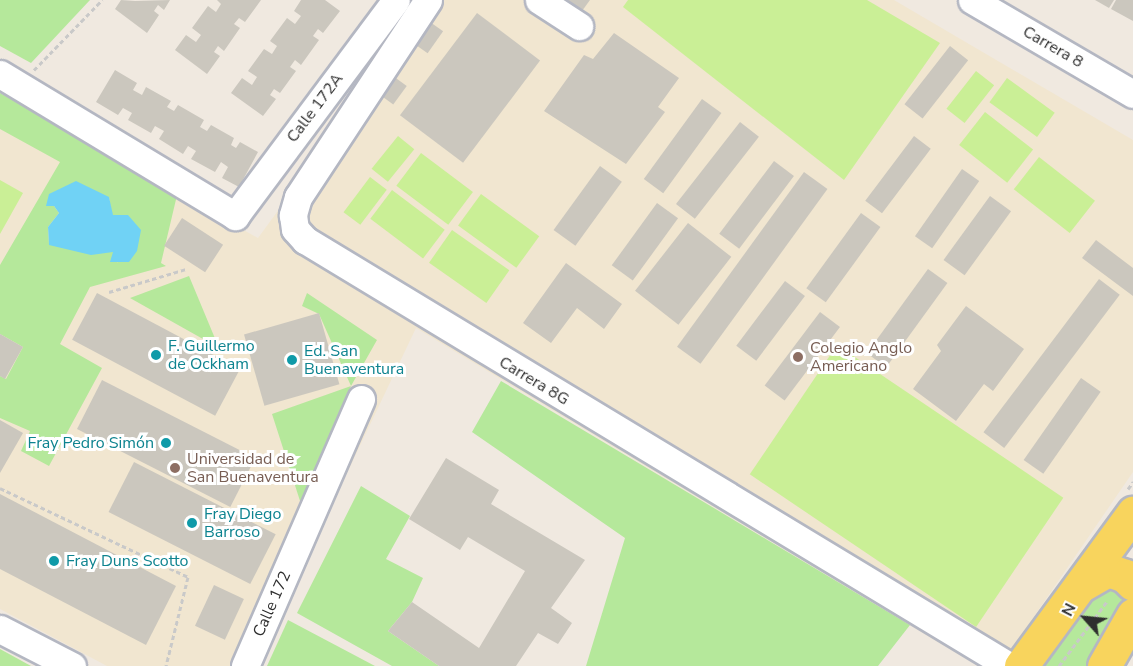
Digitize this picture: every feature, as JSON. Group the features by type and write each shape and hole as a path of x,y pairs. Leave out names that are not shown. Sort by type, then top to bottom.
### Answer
{"main road":[{"path":"1021,666 1133,513"},
{"path":"1080,586 1108,570 1129,580"},
{"path":"1105,666 1133,615"},
{"path":"1105,666 1133,630"}],"street":[{"name":"Calle 172A","path":"10,79 235,216 396,0"},
{"name":"Carrera 8G","path":"428,0 298,197 292,215 295,229 305,240 345,265 1009,666"},
{"path":"539,0 579,26"},
{"name":"Carrera 8","path":"972,0 1133,94"},
{"name":"Calle 172","path":"245,666 361,399"},
{"path":"0,629 72,666"}],"path":[{"path":"10,79 102,0"},
{"path":"109,292 186,269"},
{"path":"0,488 188,578 166,666"},
{"path":"1059,666 1129,580"}],"shaded area":[{"name":"Colegio Anglo Americano","path":"432,0 894,0 1133,140 1133,472 1000,666 978,666 416,328 259,658 240,666 107,666 0,609 0,93 258,238"}],"green space":[{"path":"0,0 90,0 31,63 0,46"},
{"path":"628,0 867,0 940,43 844,180 623,7"},
{"path":"976,71 994,85 965,123 946,109"},
{"path":"1007,78 1055,113 1037,137 989,102"},
{"path":"0,93 178,191 161,263 166,266 90,287 60,344 102,368 49,466 21,451 30,431 0,418 0,376 6,379 23,347 0,334 0,265 60,162 0,129","holes":["109,197 118,263 114,252 49,244 48,227 59,213 54,206"]},
{"path":"985,112 1033,150 1007,183 959,145"},
{"path":"398,136 414,149 388,182 372,169"},
{"path":"421,153 473,192 448,225 396,186"},
{"path":"1039,157 1095,201 1070,233 1014,189"},
{"path":"370,177 387,190 360,225 344,212"},
{"path":"0,180 23,193 0,234"},
{"path":"392,190 445,230 423,258 370,219"},
{"path":"481,194 539,236 516,268 458,226"},
{"path":"452,230 509,270 486,303 429,263"},
{"path":"189,276 219,348 130,298"},
{"path":"307,293 377,340 351,386 319,314 302,306"},
{"path":"837,345 1063,498 976,627 750,474"},
{"path":"501,381 910,625 878,666 586,666 625,538 472,432"},
{"path":"351,386 301,504 272,414"},
{"path":"361,486 410,516 386,559 423,578 412,602 388,631 439,666 392,666 297,613"},
{"path":"1105,582 1131,596 1091,666 1034,666"},
{"path":"288,620 375,666 267,666"},
{"path":"0,649 31,666 0,666"}],"water":[{"path":"76,181 109,197 113,215 128,215 141,230 137,251 129,262 110,262 113,252 91,255 49,245 48,227 59,213 54,206 46,206 49,194"}],"building":[{"path":"121,0 170,0 164,10 158,5 154,11 159,15 147,33 115,9"},
{"path":"217,0 261,0 245,22 239,18 234,24 240,28 224,51 218,46 214,52 220,56 207,74 175,50 186,35 196,42 201,35 192,28 208,6 216,12 221,4"},
{"path":"301,0 325,0 340,11 323,33 318,29 313,36 319,40 301,65 295,60 290,67 296,71 280,93 274,89 270,95 276,99 263,116 231,93 242,78 252,85 257,77 248,71 264,49 272,54 277,46 270,41 287,18 295,24 301,16 294,11"},
{"path":"568,0 590,0 582,11"},
{"path":"1095,0 1114,0 1109,8"},
{"path":"1116,0 1133,0 1133,21 1111,9"},
{"path":"477,13 540,61 463,163 400,115"},
{"path":"430,22 443,31 428,53 415,44"},
{"path":"614,33 679,78 658,107 665,112 626,164 544,111 584,55 593,59"},
{"path":"950,46 968,60 923,118 904,104"},
{"path":"115,70 137,83 133,90 142,95 146,87 171,101 167,107 174,111 178,105 204,120 200,127 207,131 211,125 234,138 231,145 236,148 240,142 258,152 239,187 222,178 228,167 221,162 215,172 191,159 196,151 188,146 183,154 159,139 164,131 155,126 151,133 128,120 132,113 123,108 118,115 96,102"},
{"path":"393,76 407,86 393,105 379,95"},
{"path":"702,99 721,113 663,193 644,179"},
{"path":"740,122 759,137 695,219 676,204"},
{"path":"914,136 931,149 882,213 865,201"},
{"path":"774,161 794,176 739,249 719,234"},
{"path":"600,166 622,182 575,246 554,230"},
{"path":"962,169 979,181 932,248 915,236"},
{"path":"804,172 827,189 700,364 677,347"},
{"path":"990,196 1011,211 965,275 944,260"},
{"path":"657,203 678,218 633,281 612,265"},
{"path":"861,213 880,227 826,302 806,288"},
{"path":"182,218 223,245 205,272 164,246"},
{"path":"688,223 731,257 678,325 635,291"},
{"path":"1096,240 1133,268 1133,296 1082,258"},
{"path":"566,263 622,304 604,329 577,308 551,343 523,323"},
{"path":"928,269 947,283 886,367 867,353"},
{"path":"1099,279 1120,295 1004,448 983,432"},
{"path":"785,281 805,296 756,361 736,346"},
{"name":"F. Guillermo de Ockham","path":"97,293 240,369 215,416 72,340"},
{"path":"966,306 1024,349 993,391 984,384 956,421 913,389 941,351 937,345"},
{"path":"820,312 840,327 785,401 765,385"},
{"name":"Ed. San Buenaventura","path":"319,313 339,384 264,406 244,334"},
{"path":"0,334 23,347 5,379 0,376"},
{"path":"1081,378 1101,392 1043,474 1024,460"},
{"name":"Fray Pedro Simón","path":"102,380 255,458 230,507 77,429"},
{"path":"0,420 23,433 0,473"},
{"path":"446,458 499,490 491,504 585,560 551,608 572,623 558,644 538,633 516,666 439,666 388,631 412,602 479,648 525,571 468,537 460,550 409,519"},
{"name":"Fray Diego Barroso","path":"134,462 276,534 250,584 109,512"},
{"name":"Fray Duns Scotto","path":"0,494 176,586 146,645 0,569"},
{"path":"214,585 244,599 225,640 195,626"}],"place":[{"name":"F. Guillermo de Ockham","path":"156,355"},
{"name":"Colegio Anglo Americano","path":"798,357"},
{"name":"Ed. San Buenaventura","path":"292,360"},
{"name":"Fray Pedro Simón","path":"166,443"},
{"name":"Universidad de San Buenaventura","path":"175,468"},
{"name":"Fray Diego Barroso","path":"192,523"},
{"name":"Fray Duns Scotto","path":"54,561"}]}
